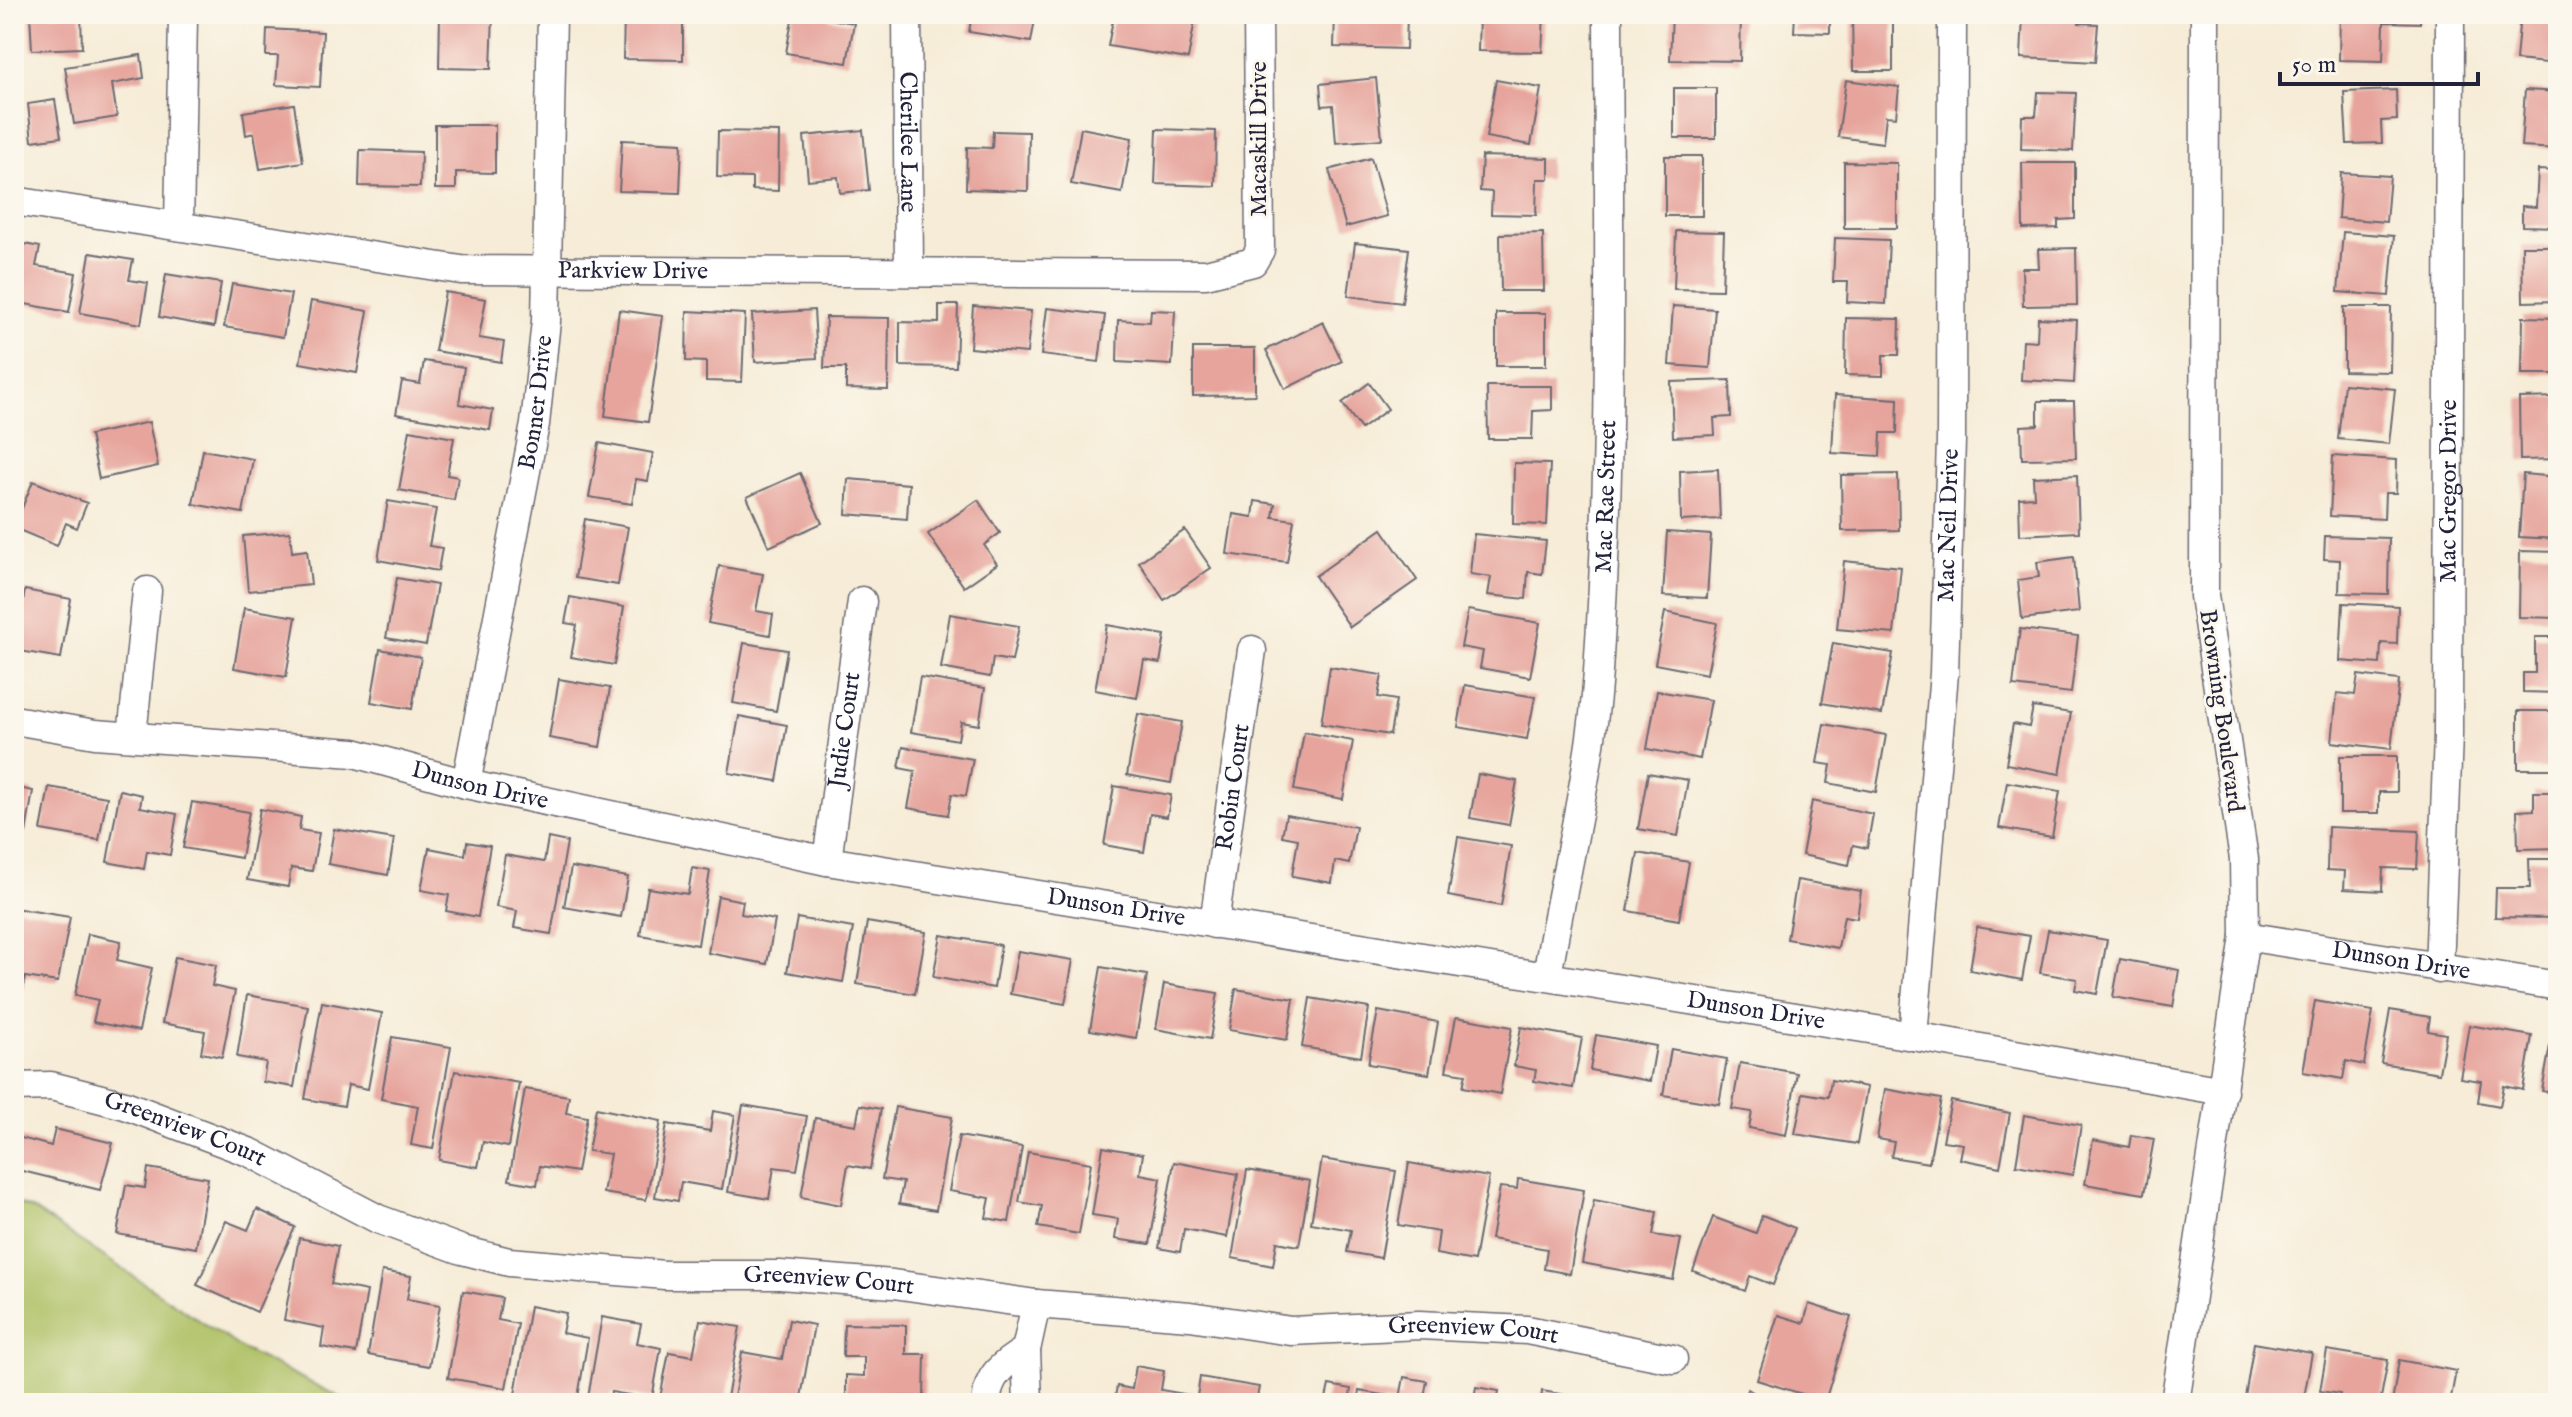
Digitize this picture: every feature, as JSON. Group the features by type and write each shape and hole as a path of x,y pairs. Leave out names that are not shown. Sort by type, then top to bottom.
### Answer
{"street":[{"name":"Bonner Drive","path":"466,784 535,424 547,272 552,14"},
{"name":"Cherilee Lane","path":"907,14 909,271"},
{"name":"Macaskill Drive","path":"1253,262 1260,250 1258,14"},
{"name":"Mac Rae Street","path":"1547,976 1589,759 1598,672 1609,330 1608,14"},
{"name":"Mac Neil Drive","path":"1913,1036 1944,673 1951,440 1952,14"},
{"name":"Browning Boulevard","path":"2175,1403 2245,936 2244,859 2204,596 2205,14"},
{"name":"Mac Gregor Drive","path":"2439,969 2448,735 2450,14"},
{"path":"179,225 183,18"},
{"name":"Parkview Drive","path":"14,201 461,270 1206,274 1253,262"},
{"path":"132,736 147,591"},
{"name":"Judie Court","path":"827,861 862,601"},
{"name":"Robin Court","path":"1214,924 1252,650"},
{"name":"Dunson Drive","path":"14,720 95,734 354,753 466,784 827,861 1913,1036 2223,1091"},
{"name":"Dunson Drive","path":"2245,936 2558,986"},
{"name":"Greenview Court","path":"14,1087 51,1086 125,1105 251,1153 378,1219 462,1250 509,1262 665,1275 780,1275 893,1284 1036,1304 1190,1316 1291,1331 1419,1325 1527,1330 1673,1359"},
{"path":"1028,1403 1026,1350 1036,1304"},
{"path":"987,1403 986,1388 1002,1365 1026,1350"}],"green space":[{"path":"14,1202 34,1210 244,1350 352,1403 14,1403"}],"building":[{"path":"30,14 81,14 82,48 32,50"},
{"path":"440,14 493,14 491,69 439,68"},
{"path":"624,14 683,14 683,60 623,59"},
{"path":"793,14 830,14 829,19 854,23 847,63 786,53"},
{"path":"972,14 1036,14 1031,42 969,32"},
{"path":"1114,14 1196,14 1188,59 1108,46"},
{"path":"1335,14 1407,14 1406,49 1334,47"},
{"path":"1479,14 1544,14 1542,52 1478,51"},
{"path":"1672,14 1741,14 1740,61 1670,60"},
{"path":"1795,14 1830,14 1830,33 1794,32"},
{"path":"1852,14 1893,14 1893,71 1853,71"},
{"path":"2023,14 2080,14 2079,23 2098,24 2095,62 2021,58"},
{"path":"2340,14 2420,14 2420,23 2384,22 2383,61 2339,60"},
{"path":"2520,14 2558,14 2558,64 2516,60"},
{"path":"267,29 323,32 320,87 276,85 278,56 266,56"},
{"path":"141,55 144,78 112,84 117,117 74,124 65,67"},
{"path":"1376,78 1382,139 1336,143 1333,105 1322,106 1320,84"},
{"path":"1496,80 1541,88 1531,145 1486,137"},
{"path":"1846,80 1899,87 1896,117 1886,116 1883,143 1838,137"},
{"path":"1674,88 1716,88 1716,138 1674,138"},
{"path":"2396,90 2397,120 2381,121 2382,143 2347,144 2344,92"},
{"path":"2525,90 2558,92 2558,149 2521,147"},
{"path":"2038,92 2076,93 2073,151 2021,149 2022,116 2036,116"},
{"path":"55,100 61,137 32,141 28,104"},
{"path":"294,104 303,162 260,169 254,133 246,135 243,112"},
{"path":"435,125 495,125 495,173 456,172 456,189 435,189"},
{"path":"1081,128 1132,138 1122,193 1071,184"},
{"path":"1157,129 1216,131 1215,186 1155,184"},
{"path":"863,130 869,190 840,193 838,177 808,180 804,136"},
{"path":"718,131 779,132 778,191 752,190 752,178 717,177"},
{"path":"993,131 1029,132 1028,191 966,189 967,147 992,148"},
{"path":"622,140 682,143 680,193 619,191"},
{"path":"360,150 421,152 420,187 359,186"},
{"path":"1482,156 1549,158 1549,179 1537,179 1536,215 1491,214 1492,192 1480,191"},
{"path":"1665,156 1702,156 1702,216 1665,216"},
{"path":"1371,158 1387,216 1346,227 1329,170"},
{"path":"1844,162 1897,163 1897,228 1844,228"},
{"path":"2022,163 2075,163 2075,219 2058,220 2058,228 2023,229"},
{"path":"2538,170 2558,171 2558,227 2522,226 2522,206 2536,207"},
{"path":"2341,173 2390,176 2386,222 2338,218"},
{"path":"1676,231 1724,232 1722,290 1674,289"},
{"path":"2343,232 2394,236 2389,296 2338,292"},
{"path":"1543,233 1544,291 1501,291 1500,234"},
{"path":"1835,238 1889,240 1886,304 1847,302 1848,282 1833,282"},
{"path":"20,243 40,247 36,266 76,273 69,312 14,302"},
{"path":"1355,243 1409,249 1402,303 1348,296"},
{"path":"2522,246 2558,246 2558,301 2523,302"},
{"path":"2076,248 2077,305 2023,306 2022,268 2039,268 2038,249"},
{"path":"90,253 133,260 129,280 148,283 141,324 80,313"},
{"path":"166,274 221,283 214,327 159,317"},
{"path":"232,284 291,294 283,337 224,327"},
{"path":"445,292 486,299 479,338 504,342 501,362 435,351"},
{"path":"311,301 368,311 357,373 300,363"},
{"path":"939,305 958,305 956,367 900,366 900,322 939,323"},
{"path":"973,306 1031,311 1027,353 970,348"},
{"path":"1673,306 1715,309 1710,368 1669,365"},
{"path":"2344,307 2391,307 2390,372 2344,371"},
{"path":"1047,308 1105,315 1099,362 1041,355"},
{"path":"619,310 663,316 648,422 605,416"},
{"path":"814,310 817,358 755,362 752,314"},
{"path":"1151,310 1175,311 1172,365 1117,362 1118,320 1150,322"},
{"path":"687,311 745,314 742,382 706,381 706,362 686,361"},
{"path":"1496,313 1546,313 1546,366 1496,366"},
{"path":"826,317 889,318 888,390 846,389 846,368 824,368"},
{"path":"2523,317 2558,318 2558,374 2522,374"},
{"path":"1846,318 1900,319 1899,355 1883,355 1883,376 1845,375"},
{"path":"2038,318 2077,320 2074,383 2021,380 2023,340 2037,341"},
{"path":"1323,322 1342,361 1285,389 1266,350"},
{"path":"1193,348 1255,348 1255,395 1193,396"},
{"path":"424,361 464,367 459,404 493,410 490,430 396,414 402,381 420,384"},
{"path":"1730,380 1731,417 1714,418 1715,435 1673,437 1671,382"},
{"path":"1369,383 1388,409 1361,429 1342,403"},
{"path":"2344,384 2395,389 2389,444 2338,439"},
{"path":"1487,386 1552,386 1552,410 1533,411 1532,439 1488,439"},
{"path":"1835,395 1898,399 1897,433 1881,433 1880,456 1832,453"},
{"path":"2558,397 2558,459 2520,460 2519,398"},
{"path":"2038,401 2074,401 2076,458 2022,459 2021,426 2038,425"},
{"path":"149,422 158,466 99,479 90,435"},
{"path":"410,430 454,438 447,475 458,477 454,500 399,490"},
{"path":"599,443 653,453 648,481 636,479 632,504 589,497"},
{"path":"203,450 253,459 243,513 193,504"},
{"path":"2333,456 2397,460 2396,493 2385,493 2384,519 2330,516"},
{"path":"1514,463 1550,464 1547,525 1513,524"},
{"path":"1718,469 1720,519 1681,521 1680,471"},
{"path":"800,473 822,523 769,547 747,497"},
{"path":"1898,474 1899,530 1842,531 1841,475"},
{"path":"2523,474 2558,477 2558,539 2519,537"},
{"path":"2077,475 2079,532 2020,535 2019,498 2034,497 2033,477"},
{"path":"848,479 909,484 907,519 846,514"},
{"path":"33,481 87,503 77,528 66,523 57,546 14,528"},
{"path":"978,500 1000,533 984,545 997,564 964,587 928,534"},
{"path":"388,501 436,509 429,546 442,548 438,571 378,560"},
{"path":"1255,501 1275,504 1273,517 1294,520 1287,562 1227,554 1233,514 1253,517"},
{"path":"585,519 628,527 618,585 575,578"},
{"path":"1382,529 1417,580 1350,627 1315,576"},
{"path":"1185,530 1211,568 1164,600 1139,562"},
{"path":"290,532 292,552 307,550 311,585 248,591 243,536"},
{"path":"1667,532 1711,535 1707,598 1663,596"},
{"path":"1474,534 1546,541 1542,574 1528,572 1526,599 1488,595 1491,577 1470,574"},
{"path":"2325,536 2389,538 2388,594 2339,593 2340,560 2324,559"},
{"path":"2520,551 2558,552 2558,618 2519,617"},
{"path":"2074,557 2079,612 2022,619 2018,580 2039,577 2037,562"},
{"path":"1844,561 1901,567 1894,634 1837,629"},
{"path":"719,566 763,574 756,611 773,614 770,635 708,623"},
{"path":"397,578 437,585 426,645 386,638"},
{"path":"25,590 71,599 61,658 14,650"},
{"path":"570,597 624,607 614,665 571,657 577,625 565,623"},
{"path":"2343,603 2398,606 2397,644 2381,643 2380,664 2340,661"},
{"path":"244,608 296,617 286,677 234,668"},
{"path":"1468,610 1540,623 1530,677 1480,668 1483,651 1461,647"},
{"path":"1665,612 1717,623 1707,674 1655,664"},
{"path":"950,614 1019,626 1012,661 993,658 990,677 941,668"},
{"path":"1107,625 1165,635 1160,663 1144,660 1137,698 1095,690"},
{"path":"2020,629 2078,636 2071,693 2013,686"},
{"path":"2535,637 2558,637 2558,693 2523,692 2523,673 2535,673"},
{"path":"744,643 787,650 776,711 733,703"},
{"path":"1833,643 1893,653 1882,714 1822,703"},
{"path":"380,649 421,657 412,709 371,702"},
{"path":"1330,667 1382,675 1378,697 1396,700 1390,735 1321,724"},
{"path":"2358,675 2399,680 2391,749 2332,742 2337,693 2355,695"},
{"path":"920,677 985,688 979,725 961,722 958,740 911,732"},
{"path":"559,679 610,688 600,747 549,738"},
{"path":"1465,685 1535,697 1527,739 1458,727"},
{"path":"1657,691 1711,700 1700,759 1647,749"},
{"path":"2033,707 2071,713 2060,774 2006,764 2013,724 2029,727"},
{"path":"2518,711 2558,711 2558,769 2518,769"},
{"path":"1138,714 1182,722 1171,783 1127,775"},
{"path":"739,716 787,725 777,781 729,773"},
{"path":"1824,724 1886,735 1876,792 1828,783 1831,765 1817,763"},
{"path":"1304,732 1353,741 1343,799 1294,790"},
{"path":"903,747 973,759 966,796 952,794 948,815 908,808 915,771 899,768"},
{"path":"2340,756 2397,756 2397,792 2379,792 2379,813 2340,813"},
{"path":"1648,773 1688,780 1678,836 1638,829"},
{"path":"1478,774 1517,781 1509,825 1470,818"},
{"path":"2007,782 2060,791 2052,837 1999,828"},
{"path":"1114,786 1171,795 1167,817 1150,814 1144,852 1104,845"},
{"path":"14,787 33,791 26,832 14,830"},
{"path":"49,787 107,797 99,840 41,830"},
{"path":"120,790 142,795 140,807 177,814 170,855 147,851 144,869 107,862"},
{"path":"2534,792 2558,792 2558,848 2518,849 2517,811 2534,810"},
{"path":"1812,801 1873,814 1867,848 1853,845 1849,865 1802,855"},
{"path":"192,802 249,812 241,858 183,848"},
{"path":"260,809 301,817 299,830 319,833 312,871 291,868 288,887 247,880"},
{"path":"1286,815 1356,827 1349,864 1335,861 1332,883 1292,876 1298,839 1282,836"},
{"path":"2328,827 2419,831 2417,869 2383,868 2382,891 2344,889 2345,871 2327,870"},
{"path":"334,829 394,839 388,875 328,864"},
{"path":"1458,837 1511,846 1501,906 1448,896"},
{"path":"548,838 567,842 551,934 514,928 517,911 496,907 505,855 544,862"},
{"path":"467,842 490,846 478,917 446,911 449,895 421,890 429,848 465,855"},
{"path":"1638,853 1689,862 1679,920 1628,911"},
{"path":"2529,859 2558,859 2558,918 2495,917 2496,888 2530,888"},
{"path":"571,867 628,877 621,917 564,907"},
{"path":"692,868 710,871 698,945 640,935 648,888 688,894"},
{"path":"1797,880 1861,891 1857,918 1844,916 1838,948 1787,939"},
{"path":"718,896 743,901 741,914 775,920 767,964 708,953"},
{"path":"14,908 70,917 58,982 25,977 22,995 14,993"},
{"path":"797,918 853,928 843,982 787,972"},
{"path":"867,922 926,932 915,994 857,984"},
{"path":"1977,927 2030,936 2022,980 1970,970"},
{"path":"2048,930 2107,940 2097,994 2075,990 2077,979 2040,973"},
{"path":"88,934 121,941 117,960 152,968 139,1031 93,1022 98,1000 75,995"},
{"path":"941,935 1001,945 994,988 933,977"},
{"path":"1018,951 1073,960 1065,1004 1010,994"},
{"path":"175,957 216,965 212,986 235,991 222,1057 201,1053 205,1031 162,1023"},
{"path":"2120,959 2179,970 2173,1007 2113,997"},
{"path":"1101,967 1147,975 1136,1038 1090,1030"},
{"path":"1164,984 1218,993 1210,1039 1156,1029"},
{"path":"1236,989 1294,999 1287,1040 1229,1030"},
{"path":"247,995 308,1006 294,1087 263,1082 266,1062 237,1057"},
{"path":"1310,998 1369,1008 1361,1057 1302,1047"},
{"path":"2315,1001 2373,1011 2364,1065 2346,1061 2343,1079 2303,1072"},
{"path":"322,1002 382,1013 368,1089 348,1085 344,1106 305,1099"},
{"path":"2390,1010 2430,1017 2428,1031 2446,1034 2439,1073 2381,1063"},
{"path":"1378,1011 1438,1022 1429,1074 1368,1064"},
{"path":"1456,1017 1512,1027 1500,1094 1463,1087 1466,1074 1446,1071"},
{"path":"2469,1025 2532,1036 2523,1090 2504,1086 2500,1106 2478,1102 2481,1081 2460,1078"},
{"path":"1521,1027 1582,1038 1573,1088 1534,1081 1536,1070 1514,1066"},
{"path":"1596,1035 1656,1046 1650,1081 1590,1070"},
{"path":"392,1037 451,1047 433,1149 411,1145 418,1106 381,1099"},
{"path":"2551,1040 2558,1041 2558,1094 2542,1091"},
{"path":"1671,1049 1727,1059 1719,1104 1663,1095"},
{"path":"1740,1063 1797,1073 1786,1135 1749,1128 1752,1112 1732,1109"},
{"path":"455,1071 519,1083 508,1147 483,1142 478,1167 439,1160"},
{"path":"1831,1080 1867,1087 1857,1144 1795,1134 1803,1093 1828,1097"},
{"path":"525,1089 569,1096 566,1113 587,1117 577,1172 540,1166 537,1185 509,1180"},
{"path":"1885,1089 1941,1099 1929,1163 1891,1157 1894,1142 1877,1139"},
{"path":"1951,1101 2010,1113 2000,1167 1960,1159 1963,1144 1943,1141"},
{"path":"743,1105 807,1116 797,1170 774,1167 769,1199 728,1192"},
{"path":"860,1105 881,1109 870,1169 848,1165 841,1205 801,1197 815,1118 856,1125"},
{"path":"895,1107 952,1117 936,1210 899,1204 903,1182 882,1179"},
{"path":"596,1108 661,1121 646,1200 603,1193 610,1154 588,1151"},
{"path":"713,1111 735,1115 722,1189 681,1182 678,1201 655,1197 667,1124 710,1131"},
{"path":"2024,1115 2081,1125 2073,1175 2016,1165"},
{"path":"55,1129 113,1143 100,1190 14,1169 14,1136 51,1146"},
{"path":"2131,1135 2154,1139 2144,1194 2085,1184 2093,1140 2129,1147"},
{"path":"959,1136 1022,1147 1009,1222 986,1218 990,1198 949,1191"},
{"path":"1103,1147 1143,1154 1140,1174 1161,1178 1150,1244 1115,1239 1118,1219 1092,1215"},
{"path":"1028,1152 1091,1163 1079,1234 1038,1227 1042,1206 1019,1202"},
{"path":"1322,1159 1396,1171 1381,1258 1347,1252 1351,1230 1311,1223"},
{"path":"1174,1162 1238,1174 1227,1237 1184,1229 1180,1252 1159,1248"},
{"path":"1409,1163 1489,1177 1474,1261 1436,1254 1439,1232 1398,1225"},
{"path":"148,1168 208,1178 196,1248 117,1234 126,1185 145,1188"},
{"path":"1247,1170 1310,1181 1299,1246 1277,1242 1273,1266 1232,1258"},
{"path":"1518,1179 1584,1190 1570,1274 1544,1269 1547,1249 1491,1239 1500,1187 1517,1189"},
{"path":"1594,1200 1657,1212 1653,1235 1681,1239 1673,1280 1582,1263"},
{"path":"257,1209 295,1227 257,1312 197,1285 226,1221 248,1230"},
{"path":"1762,1215 1795,1228 1773,1285 1750,1276 1745,1291 1693,1271 1713,1217 1756,1233"},
{"path":"299,1238 338,1246 331,1284 367,1291 356,1353 321,1347 324,1328 284,1320"},
{"path":"382,1271 411,1276 407,1299 440,1305 429,1366 368,1355"},
{"path":"463,1291 502,1298 498,1320 518,1324 506,1388 448,1378"},
{"path":"1809,1304 1851,1317 1825,1401 1757,1380 1778,1315 1804,1323"},
{"path":"530,1306 566,1313 562,1333 588,1338 577,1403 514,1400"},
{"path":"602,1317 641,1324 637,1343 661,1348 652,1399 611,1392 609,1403 587,1403"},
{"path":"700,1320 740,1327 726,1403 659,1403 669,1352 693,1356"},
{"path":"789,1320 814,1325 800,1403 733,1403 742,1352 782,1359"},
{"path":"844,1324 906,1325 906,1354 925,1354 924,1397 846,1396 846,1375 864,1376 864,1357 843,1357"},
{"path":"2254,1343 2312,1353 2303,1403 2244,1403"},
{"path":"2327,1350 2388,1360 2380,1403 2338,1403 2340,1394 2320,1391"},
{"path":"2399,1360 2456,1371 2450,1403 2392,1403"},
{"path":"1136,1366 1164,1371 1161,1390 1190,1395 1188,1403 1114,1403 1117,1386 1132,1389"},
{"path":"1200,1377 1259,1387 1256,1403 1196,1403"},
{"path":"1404,1377 1427,1381 1423,1403 1357,1403 1359,1391 1400,1398"},
{"path":"1329,1385 1351,1389 1349,1403 1325,1403"},
{"path":"1476,1387 1499,1391 1497,1403 1473,1403"},
{"path":"1748,1389 1769,1403 1738,1403"},
{"path":"1542,1391 1566,1395 1565,1403 1541,1403"}]}
